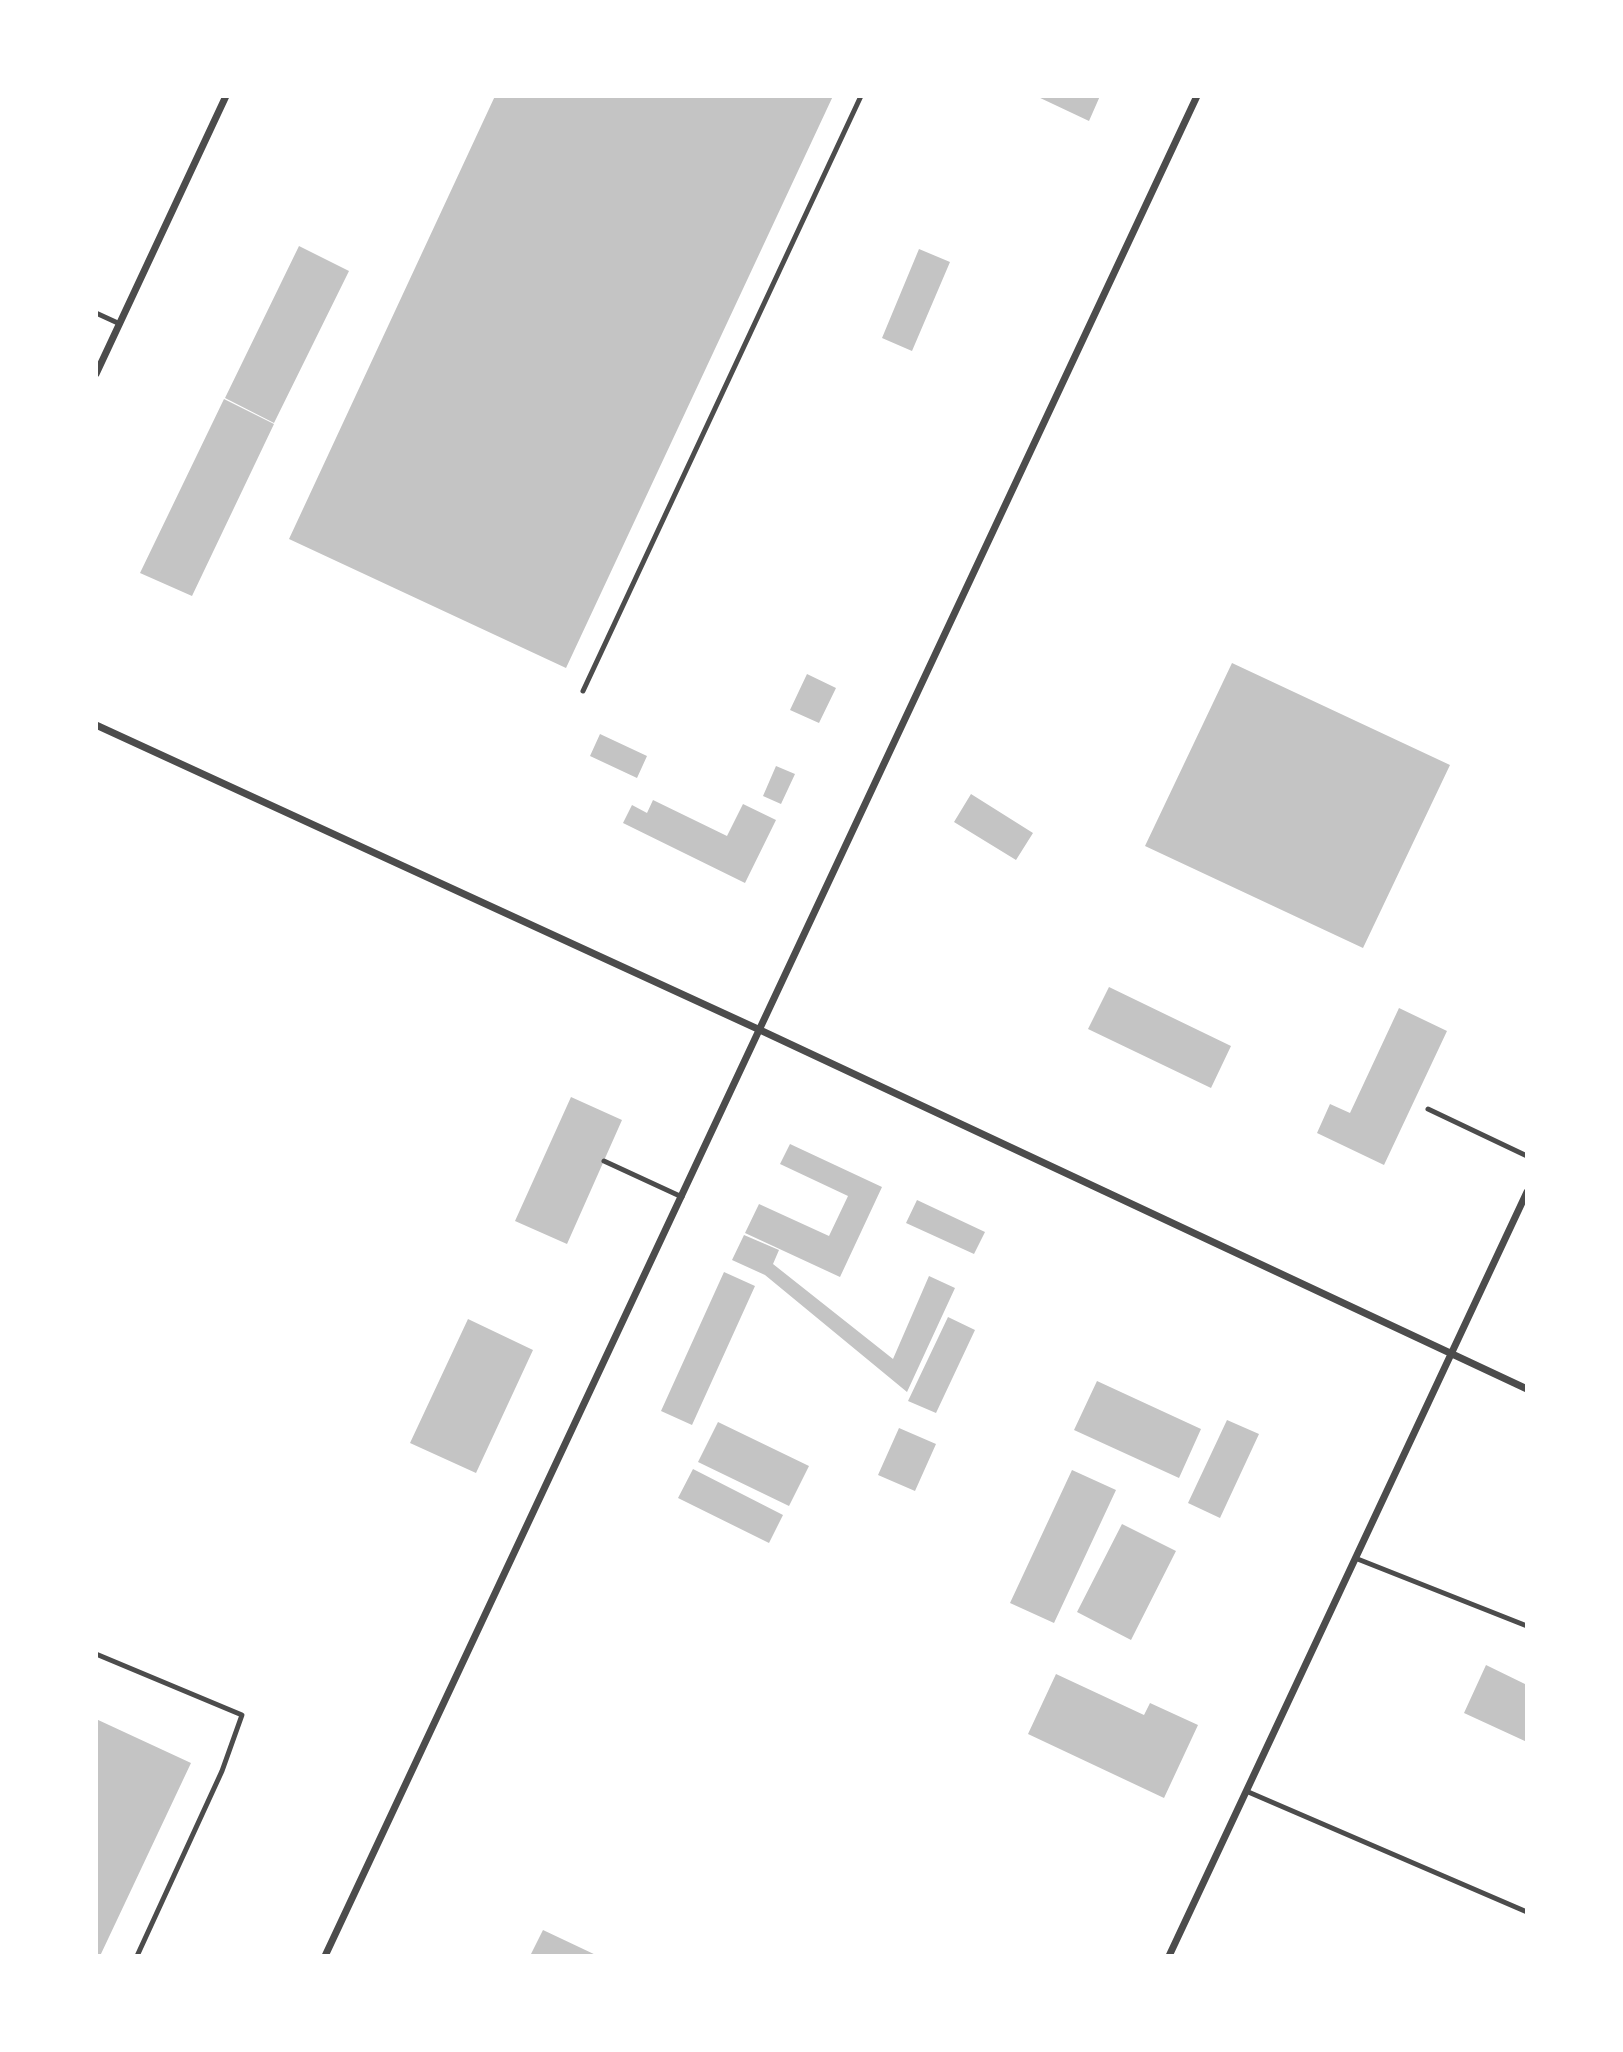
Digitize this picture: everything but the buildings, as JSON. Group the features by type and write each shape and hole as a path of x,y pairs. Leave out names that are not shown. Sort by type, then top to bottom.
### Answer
{"street":[{"path":"96,374 226,96"},
{"path":"326,1956 1197,96"},
{"path":"96,725 760,1030 1527,1389"},
{"path":"1169,1956 1527,1192"}],"lane":[{"path":"583,691 861,96"},
{"path":"96,313 120,324"},
{"path":"1428,1109 1527,1156"},
{"path":"604,1161 682,1197"},
{"path":"1355,1558 1527,1626"},
{"path":"96,1654 242,1715 222,1771 137,1956"},
{"path":"1246,1791 1527,1912"}]}
